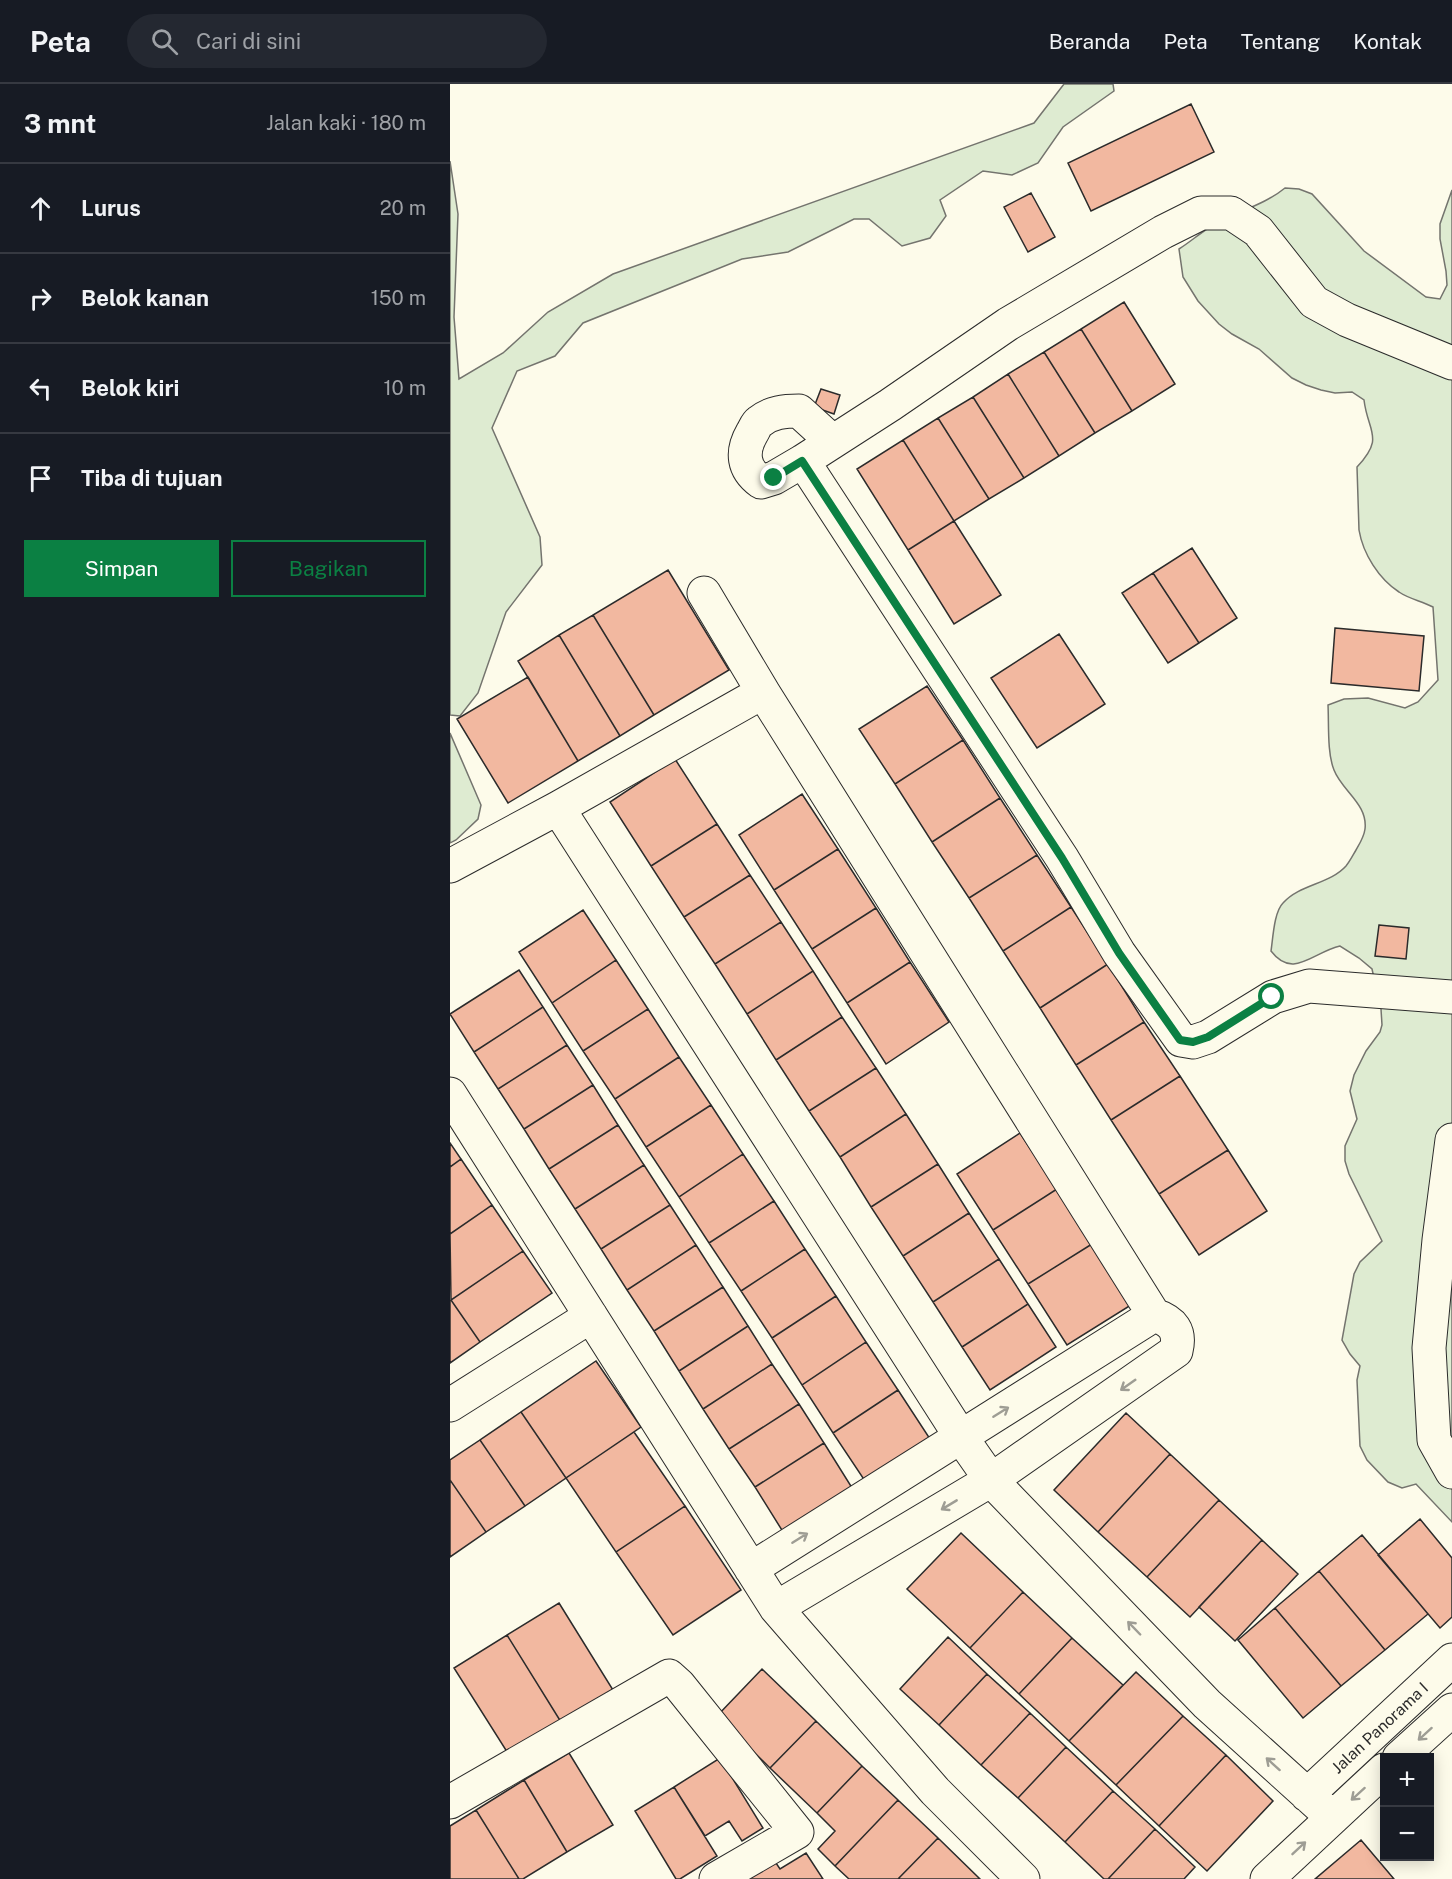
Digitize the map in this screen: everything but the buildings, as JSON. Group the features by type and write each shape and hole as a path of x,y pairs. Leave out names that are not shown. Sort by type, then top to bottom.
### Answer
{"street":[{"path":"832,441 800,411 780,412 758,422 746,443 746,464 752,475 761,482 774,478 890,405 1008,324 1163,232 1201,213 1232,213 1258,231 1314,302 1347,320 1452,363"},
{"path":"802,461 1062,858 1119,953 1180,1040 1193,1042 1208,1037 1272,997 1309,986 1452,997"},
{"path":"704,593 763,692 1154,1315 1165,1318 1173,1325 1179,1340 1176,1351 991,1480 776,1608"},
{"path":"450,866 763,692"},
{"path":"558,808 991,1480 1207,1704 1332,1818"},
{"path":"450,1094 776,1608 935,1791 1023,1879"},
{"path":"1452,1140 1439,1239 1429,1348 1443,1439 1452,1472"},
{"path":"751,1569 1154,1315"},
{"path":"450,1405 591,1316"},
{"name":"Jalan Panorama I","path":"1307,1796 1452,1660"},
{"path":"450,1802 669,1676 679,1685 797,1832 716,1879"},
{"path":"1405,1753 1452,1710"},
{"name":"Jalan Panorama I","path":"1267,1879 1380,1774"}],"green space":[{"path":"1064,84 1113,84 1114,91 1063,127 1038,163 1012,175 983,171 940,200 946,216 930,238 902,246 869,219 854,219 788,252 742,259 583,323 555,356 517,371 492,428 540,537 542,565 506,612 478,693 460,716 450,715 450,161 458,214 454,317 459,379 503,353 548,312 613,274 1034,123"},
{"path":"1285,188 1299,189 1312,194 1364,251 1426,297 1440,299 1447,285 1440,224 1452,190 1452,1522 1416,1484 1402,1488 1388,1482 1367,1460 1360,1446 1357,1380 1360,1366 1342,1340 1354,1274 1360,1262 1382,1241 1349,1174 1345,1161 1345,1146 1357,1119 1350,1091 1354,1075 1382,1025 1381,1009 1372,969 1340,946 1295,964 1279,959 1271,951 1276,919 1283,903 1298,892 1332,877 1346,866 1362,840 1364,832 1363,812 1338,778 1332,763 1329,747 1328,705 1344,699 1368,698 1405,708 1418,702 1438,680 1433,607 1392,587 1373,565 1361,539 1357,467 1366,457 1373,441 1364,400 1352,392 1335,393 1321,390 1292,378 1259,349 1219,324 1198,301 1183,277 1179,249 1210,227 1267,200"},
{"path":"450,733 481,805 478,819 450,843"}],"route":[{"path":"774,478 802,461 1062,858 1119,953 1180,1040 1193,1042 1208,1037 1272,997"}]}
